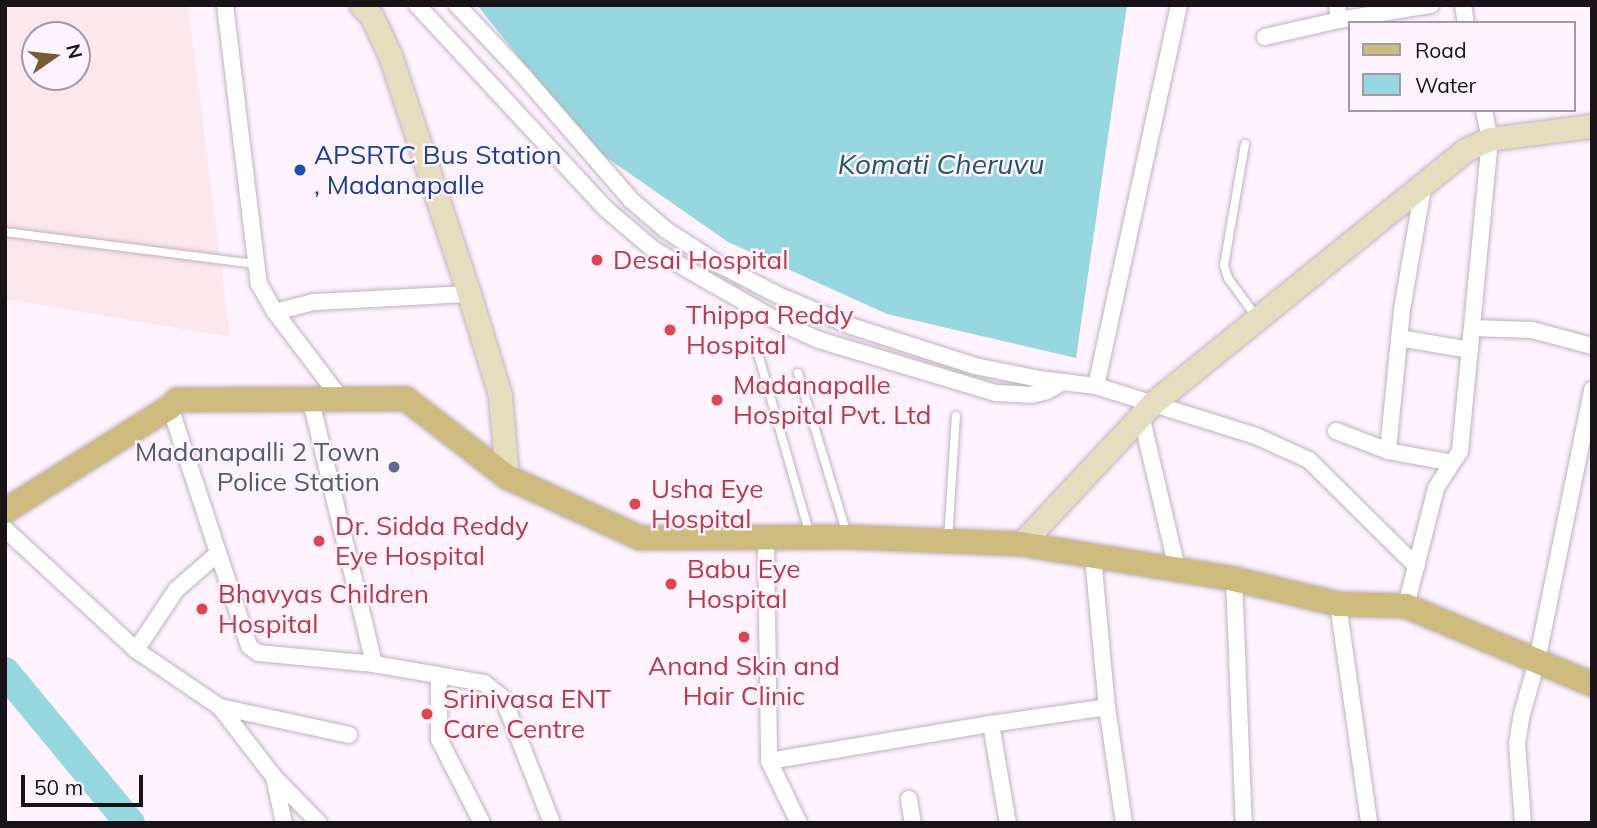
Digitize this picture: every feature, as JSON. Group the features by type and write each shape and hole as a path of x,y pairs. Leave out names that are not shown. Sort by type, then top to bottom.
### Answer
{"main road":[{"path":"5,511 177,400 201,397 406,399 507,477 640,538 848,537 1021,544 1234,579 1338,604 1406,606 1592,684"}],"street":[{"path":"225,5 259,284 275,312 341,399"},
{"path":"361,5 372,17 390,55 469,294 500,395 507,477"},
{"path":"416,5 606,209 654,250 781,323 819,340 996,393 1031,396 1063,382"},
{"path":"457,5 522,74 631,200 666,230 720,265 778,295 851,326 975,366 1096,386 1147,409 1256,436 1309,460 1416,566"},
{"path":"1096,386 1179,5"},
{"path":"1265,37 1338,13 1431,5"},
{"path":"1406,606 1436,488 1460,452 1490,139 1484,112"},
{"path":"1021,544 1147,409 1465,150 1490,139 1592,126"},
{"path":"1388,451 1399,338 1424,182"},
{"path":"275,312 314,302 469,294"},
{"path":"1473,328 1532,330 1592,346"},
{"path":"1399,338 1471,350"},
{"path":"1524,823 1517,744 1537,661 1592,390"},
{"path":"310,397 374,664"},
{"path":"170,407 244,638 258,653 374,664 484,683 503,698 552,823"},
{"path":"1147,409 1177,569"},
{"path":"1336,430 1388,451 1452,463"},
{"path":"5,529 136,650 220,707 274,777 319,823"},
{"path":"766,538 769,761 799,823"},
{"path":"136,650 176,590 217,554"},
{"path":"1093,557 1107,707 1124,823"},
{"path":"1234,579 1244,823"},
{"path":"1338,604 1368,823"},
{"path":"439,675 439,739 482,823"},
{"path":"220,707 349,735"},
{"path":"769,761 1107,707"},
{"path":"991,724 1008,823"},
{"path":"274,777 284,823"},
{"path":"909,799 913,823"}],"lane":[{"path":"1245,144 1224,265 1228,278 1259,320"},
{"path":"5,232 257,264"},
{"path":"757,350 811,537"},
{"path":"798,373 848,537"},
{"path":"948,540 956,416"}],"shaded area":[{"path":"5,5 188,5 230,337 5,299"}],"water":[{"name":"Komati Cheruvu","path":"477,5 1127,5 1076,358 887,314 728,242 590,146"}],"waterway":[{"path":"5,672 130,823"}],"place":[{"name":"APSRTC Bus Station , Madanapalle","path":"300,170"},
{"name":"Desai Hospital","path":"597,260"},
{"name":"Thippa Reddy Hospital","path":"670,330"},
{"name":"Madanapalle Hospital Pvt. Ltd","path":"717,400"},
{"name":"Madanapalli 2 Town Police Station","path":"394,467"},
{"name":"Usha Eye Hospital","path":"635,504"},
{"name":"Dr. Sidda Reddy Eye Hospital","path":"319,541"},
{"name":"Babu Eye Hospital","path":"671,584"},
{"name":"Bhavyas Children Hospital","path":"202,609"},
{"name":"Anand Skin and Hair Clinic","path":"744,637"},
{"name":"Srinivasa ENT Care Centre","path":"427,714"}]}
